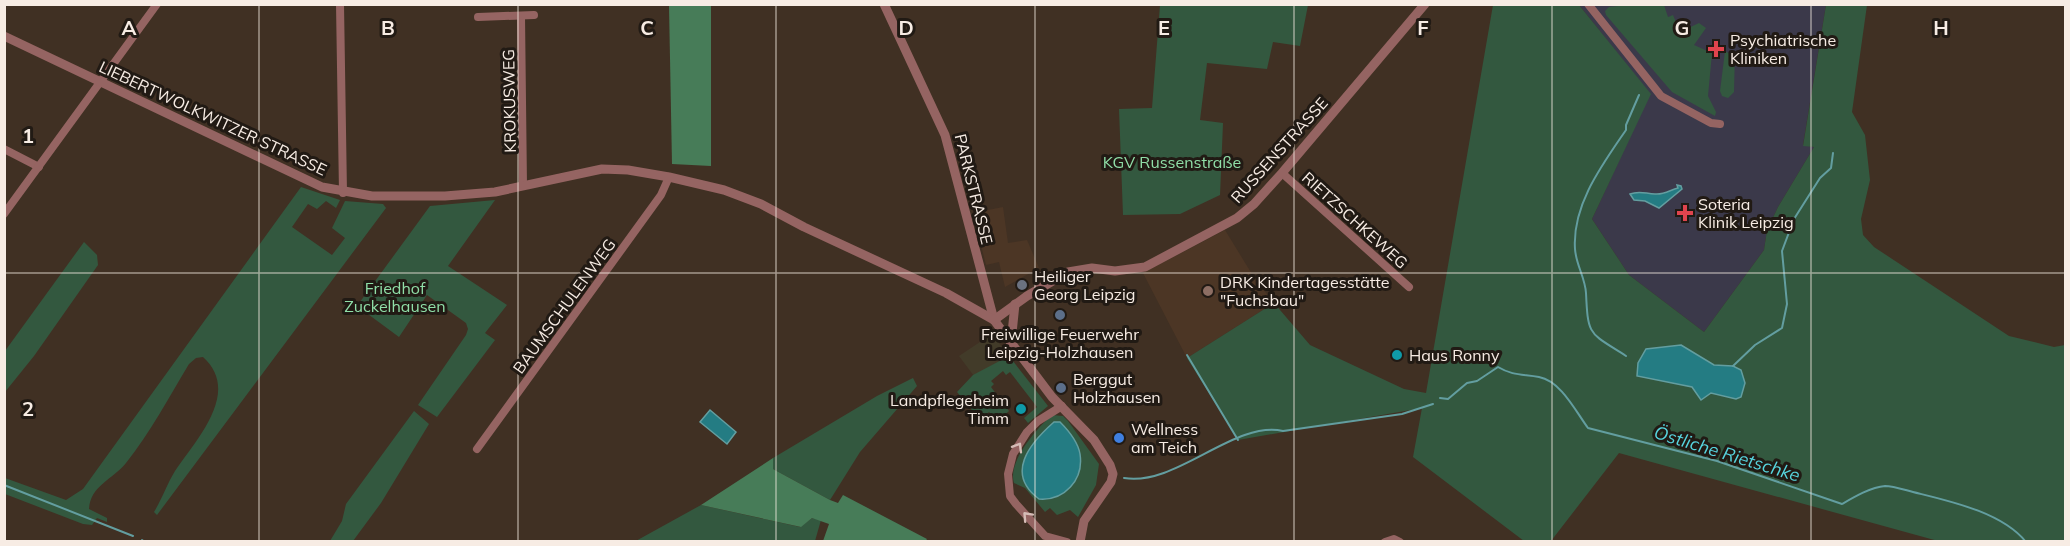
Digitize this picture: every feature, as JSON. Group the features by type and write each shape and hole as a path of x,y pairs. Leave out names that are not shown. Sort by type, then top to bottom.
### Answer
{"street":[{"path":"4,214 156,4"},
{"path":"340,4 343,193"},
{"name":"PARKSTRASSE","path":"884,4 945,135 994,320"},
{"name":"RUSSENSTRASSE","path":"994,320 1015,304 1068,272 1092,268 1133,270 1152,264 1237,218 1254,204 1282,173 1425,4"},
{"path":"1588,4 1661,96 1711,123 1720,124"},
{"path":"478,17 534,15"},
{"name":"KROKUSWEG","path":"521,16 523,186"},
{"name":"LIEBERTWOLKWITZER STRASSE","path":"4,36 296,177 343,193 372,196 445,196 523,186 602,169 628,170 669,177 724,190 761,204 804,227 946,293 994,320"},
{"path":"4,149 39,166"},
{"name":"RIETZSCHKEWEG","path":"1282,173 1409,287"},
{"name":"BAUMSCHULENWEG","path":"477,449 661,195 669,177"},
{"path":"1011,344 1015,304"},
{"path":"994,320 1052,397 1094,440 1112,471 1111,482 1084,521 1080,542"},
{"path":"1062,406 1038,421 1027,432 1013,454 1008,474 1010,496 1045,536 1067,542"},
{"path":"1385,542 1394,539 1400,542"}],"shaded area":[{"path":"1579,5 1826,5 1803,145 1814,147 1778,207 1767,230 1764,250 1704,332 1629,275 1592,219 1650,94"},
{"path":"1003,207 1008,243 1027,240 1039,268 1005,287 999,262 986,265 973,213"},
{"name":"DRK Kindertagesstätte \"Fuchsbau\"","path":"1225,230 1255,279 1274,303 1187,358 1143,273"},
{"path":"992,334 1009,356 974,376 959,356"}],"green space":[{"path":"1634,4 1664,5 1668,17 1673,15 1680,32 1699,23 1706,28 1694,45 1712,53 1708,96 1716,112 1715,116 1672,92 1606,15 1605,11 1609,7"},
{"path":"669,5 711,5 711,166 672,164"},
{"name":"KGV Russenstraße","path":"1160,5 1308,5 1300,46 1273,42 1267,69 1207,63 1200,120 1223,123 1220,195 1180,214 1123,215 1119,109 1152,108"},
{"path":"1493,5 1579,5 1651,94 1592,219 1629,275 1704,332 1764,250 1767,230 1778,207 1814,147 1803,146 1826,5 1867,5 1852,112 1865,135 1870,180 1861,219 1863,235 1874,247 2009,336 2054,347 2065,345 2065,541 1938,541 1619,453 1551,541 1524,541 1413,457 1422,408 1238,440 1187,358 1274,303 1310,345 1404,389 1426,393"},
{"path":"1725,51 1730,54 1735,52 1734,92 1728,98 1722,96 1720,91"},
{"path":"301,187 340,200 336,208 326,201 317,209 308,204 292,227 332,255 345,238 332,228 345,201 383,204 386,208 157,515 154,512 169,481 212,416 217,400 218,385 214,371 203,357 196,358 189,364 135,451 121,469 93,494 89,509 107,518 107,522 97,518 92,525 83,524 5,494 5,478 66,500 83,489"},
{"name":"Friedhof Zuckelhausen","path":"495,200 448,266 507,305 485,333 495,340 437,417 418,405 466,335 468,329 466,323 427,295 399,337 357,306 430,206"},
{"path":"84,242 97,255 98,265 34,356 5,392 5,351"},
{"path":"1009,356 1048,406 1028,423 1024,418 1037,407 1010,372 1006,375 1003,371 991,381 994,384 991,387 1009,411 998,421 989,412 980,420 957,392 973,375"},
{"path":"913,378 917,386 860,452 830,500 773,469 773,458 877,396"},
{"path":"414,411 429,424 381,503 353,541 330,541 342,521 346,504"},
{"path":"1052,415 1063,416 1068,421 1099,464 1096,485 1078,517 1070,510 1057,515 1050,508 1045,512 1025,488 1014,483 1013,475 1019,456 1039,428"},
{"path":"773,458 773,469 830,500 838,503 843,495 927,539 925,542 823,541 829,524 812,518 801,527 701,505"},
{"path":"701,505 800,527 812,518 821,520 815,541 634,542"}],"water":[{"path":"1677,185 1682,189 1659,208 1645,201 1634,200 1630,194 1640,192 1661,194 1678,188"},
{"path":"1681,345 1714,365 1733,366 1741,370 1745,383 1741,397 1736,399 1711,393 1701,400 1692,387 1637,376 1638,363 1646,349"},
{"path":"710,410 736,432 727,444 700,422"},
{"path":"1054,422 1060,422 1077,445 1080,454 1079,472 1064,492 1048,499 1039,499 1023,480 1022,469 1029,449"}],"waterway":[{"path":"1626,356 1604,342 1590,326 1585,287 1575,249 1575,233 1583,201 1607,157 1626,130 1639,95"},
{"path":"1733,366 1755,345 1782,328 1787,304 1782,251 1794,219 1820,178 1831,168 1833,153"},
{"path":"1187,355 1238,440"},
{"name":"Östliche Rietschke","path":"1440,398 1448,399 1467,383 1477,381 1498,367 1513,373 1539,377 1554,384 1561,391 1588,428 1717,461 1842,504 1868,490 1885,486 1942,499 1989,515 2016,532 2026,542"},
{"name":"Östliche Rietschke","path":"1124,478 1144,478 1164,473 1225,443 1264,430 1283,431 1402,414 1433,404"},
{"name":"Östliche Rietschke","path":"4,485 133,536"}],"place":[{"name":"Psychiatrische Kliniken","path":"1716,49"},
{"name":"Soteria Klinik Leipzig","path":"1685,213"},
{"name":"Heiliger Georg Leipzig","path":"1022,285"},
{"name":"DRK Kindertagesstätte \"Fuchsbau\"","path":"1208,291"},
{"name":"Freiwillige Feuerwehr Leipzig-Holzhausen","path":"1060,315"},
{"name":"Haus Ronny","path":"1397,355"},
{"name":"Berggut Holzhausen","path":"1061,388"},
{"name":"Landpflegeheim Timm","path":"1021,409"},
{"name":"Wellness am Teich","path":"1119,438"}]}
